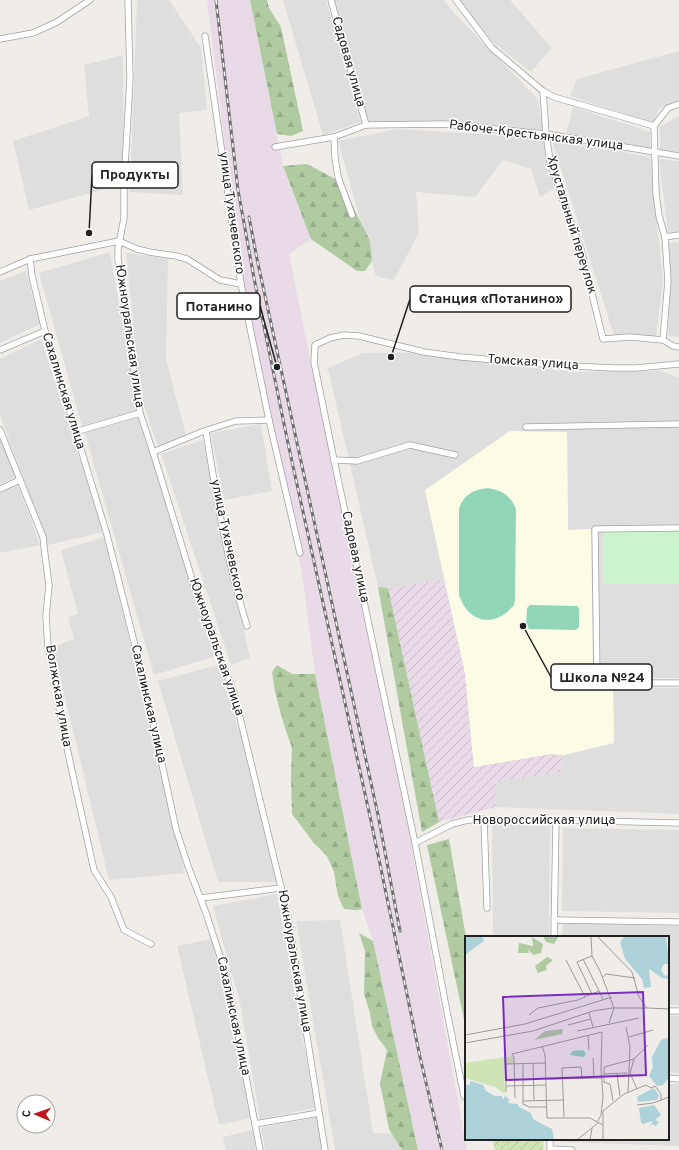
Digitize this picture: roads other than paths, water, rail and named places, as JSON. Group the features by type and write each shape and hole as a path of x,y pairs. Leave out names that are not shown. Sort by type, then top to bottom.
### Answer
{"street":[{"path":"0,39 33,33 57,22 90,0"},
{"name":"Южноуральская улица","path":"128,0 130,79 124,184 124,218 119,241 118,260 140,413 192,579 234,693 288,916 325,1150"},
{"name":"Садовая улица","path":"331,0 366,125"},
{"path":"456,0 492,48 543,91 554,97 654,126"},
{"name":"улица Тухачевского","path":"205,36 241,284 269,420 300,553"},
{"name":"Хрустальный переулок","path":"543,91 546,134 550,161 581,249 603,338 630,337 663,340"},
{"path":"679,104 668,108 654,126 656,152 656,193 659,216 665,237 668,281 663,340 673,346 679,347"},
{"name":"Рабоче-Крестьянская улица","path":"275,147 334,137 366,125 444,124 546,134 679,156"},
{"path":"334,137 334,158 338,177 352,215"},
{"path":"665,237 679,235"},
{"path":"0,272 30,259 119,241 137,249 187,259 220,280 241,284"},
{"name":"Сахалинская улица","path":"30,259 32,276 45,331 109,543 144,681 176,829 188,866 201,898 227,978 260,1150"},
{"path":"0,350 45,331"},
{"name":"Садовая улица","path":"387,343 359,336 344,335 330,338 315,345 314,362 415,843 449,1022 465,1095"},
{"name":"Томская улица","path":"387,343 424,352 554,365 614,368 679,364"},
{"path":"75,432 140,413"},
{"path":"153,452 236,421 269,420"},
{"path":"526,427 679,424"},
{"name":"Волжская улица","path":"0,430 43,537 49,585 46,616 48,647 56,678 60,715 94,870 111,897 124,930 150,944"},
{"name":"улица Тухачевского","path":"206,431 218,507 233,577 247,626"},
{"path":"334,460 357,461 410,445 455,455"},
{"path":"0,489 20,480"},
{"path":"679,528 595,529 597,683 679,683"},
{"path":"484,819 486,908"},
{"name":"Новороссийская улица","path":"415,843 452,824 468,820 556,820 679,823"},
{"path":"554,936 556,820"},
{"path":"201,898 282,888"},
{"path":"554,920 679,922"},
{"path":"669,1078 679,1079"},
{"path":"255,1124 319,1113"},
{"path":"550,1149 572,1150"}],"railway":[{"path":"216,0 238,190 254,278 289,448 371,821 420,1057 442,1150"},
{"path":"249,217 378,815 400,931"}],"place":[{"name":"Продукты","path":"89,233"},
{"name":"Станция «Потанино»","path":"391,357"},
{"name":"Потанино","path":"277,367"},
{"name":"Школа №24","path":"523,626"}]}
